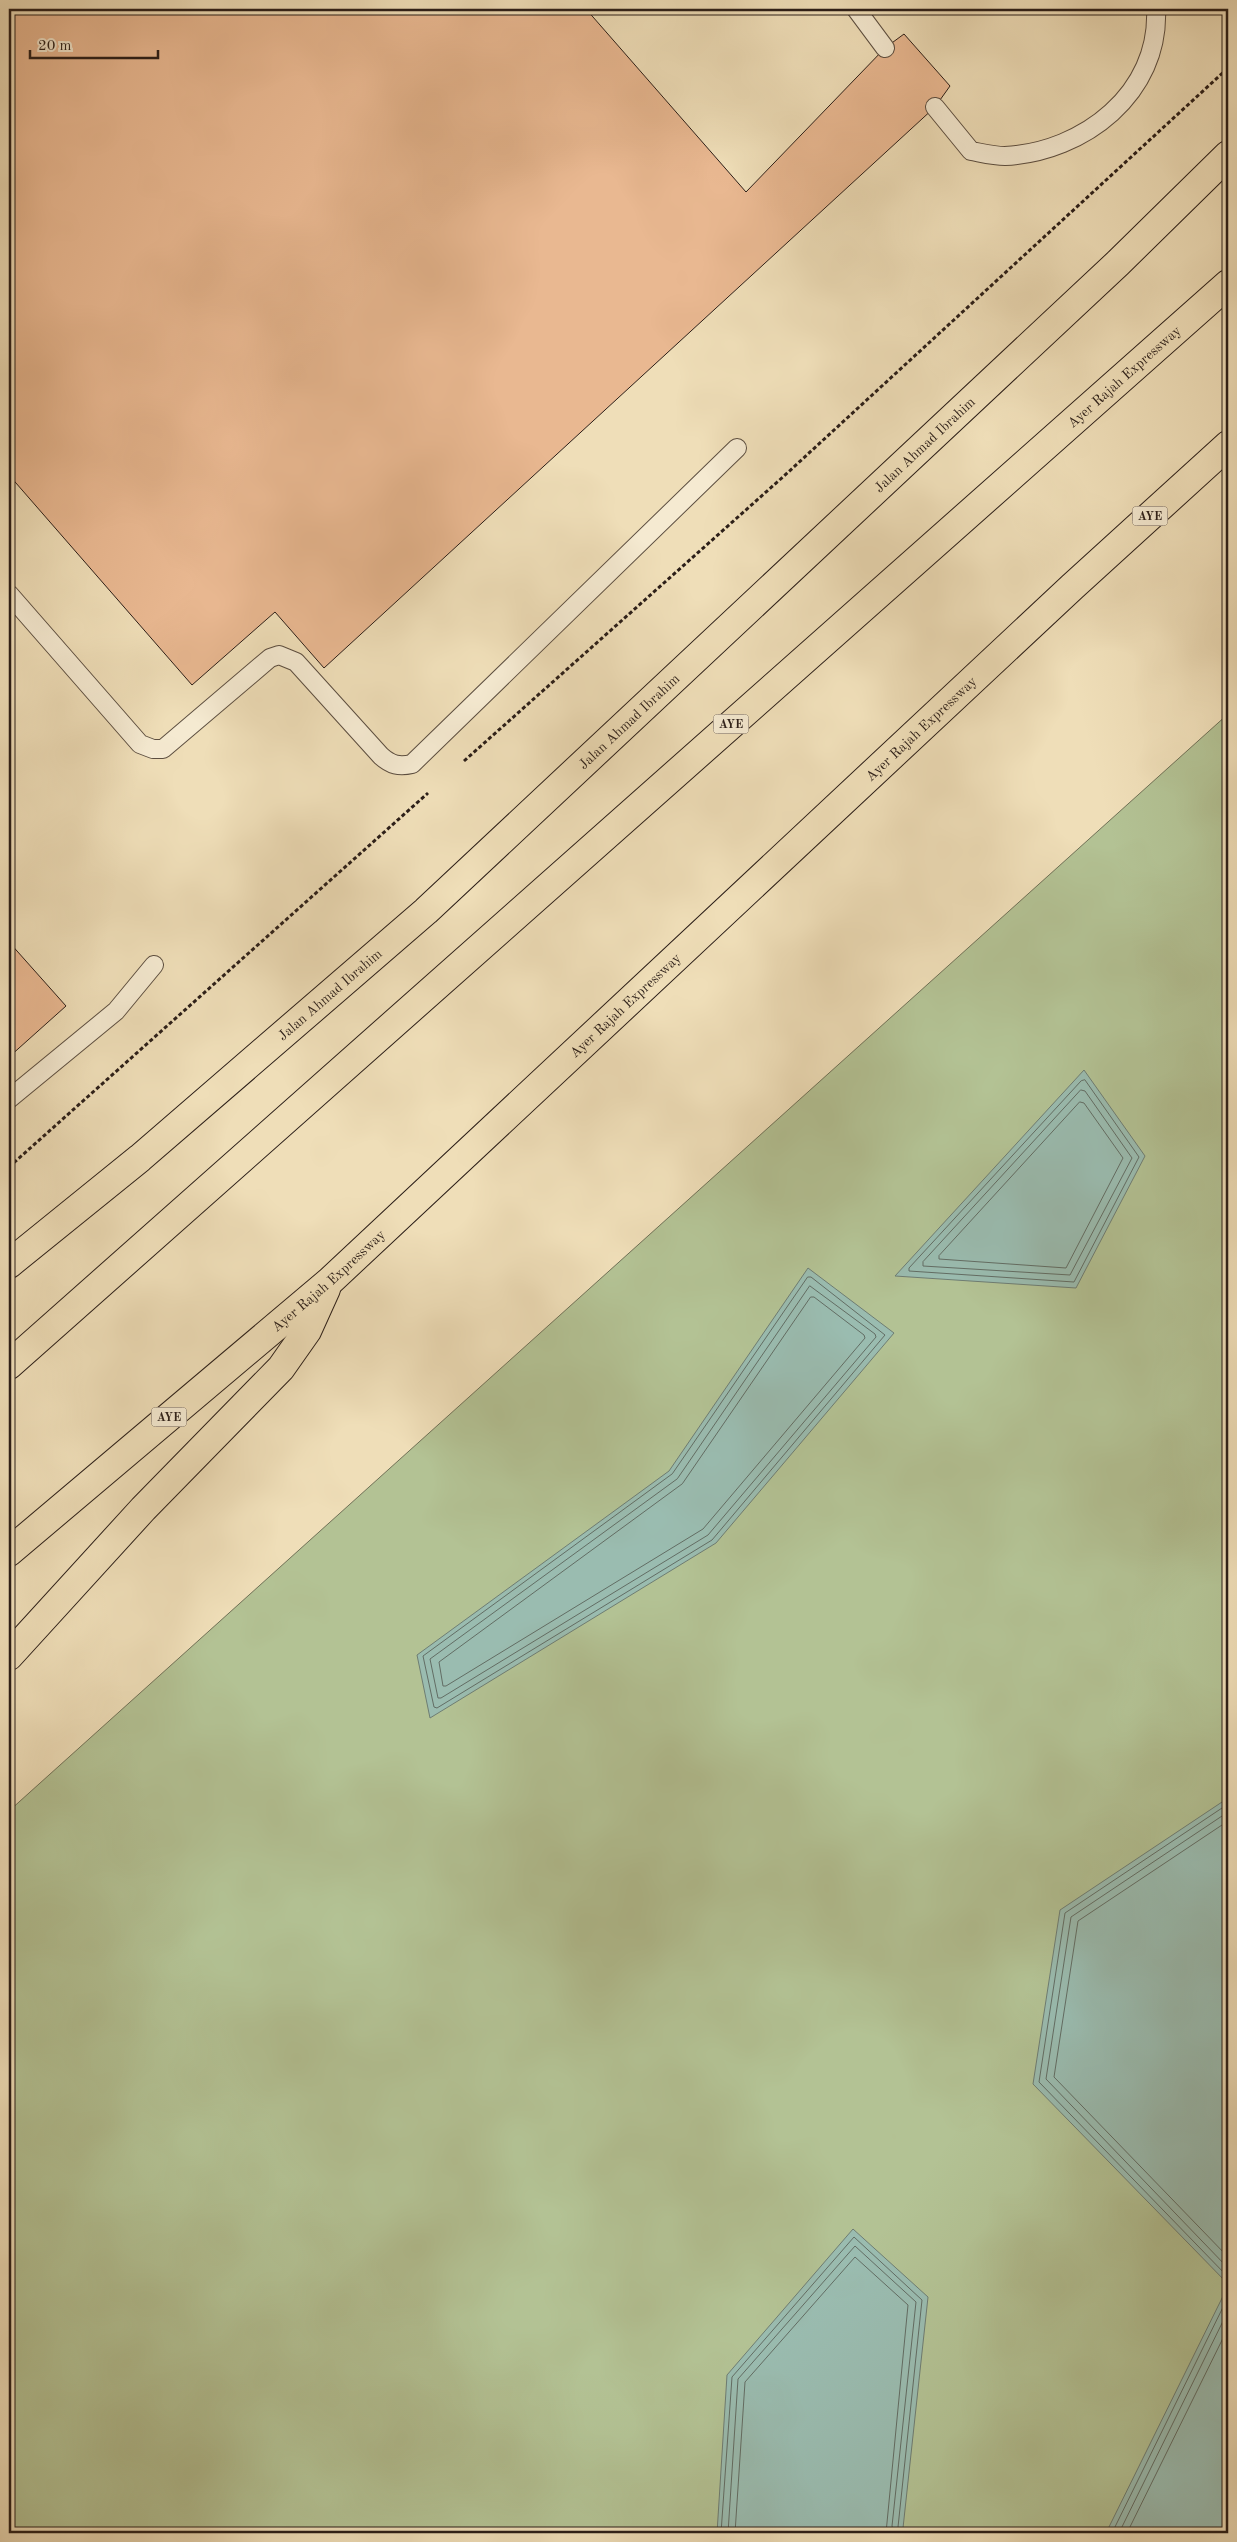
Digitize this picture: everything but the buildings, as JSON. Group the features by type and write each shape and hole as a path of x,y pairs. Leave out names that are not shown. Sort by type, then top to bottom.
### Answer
{"main road":[{"name":"Jalan Ahmad Ibrahim","path":"9,1264 140,1158 426,911 1118,263 1228,155"},
{"name":"Ayer Rajah Expressway","path":"9,1366 1228,284"},
{"name":"Ayer Rajah Expressway","path":"9,1552 330,1281 1064,594 1228,445"},
{"path":"9,1656 143,1509 281,1368 307,1331 330,1281"}],"lane":[{"path":"856,9 886,48"},
{"path":"935,107 971,151 1004,156 1043,149 1074,140 1107,119 1130,94 1147,63 1157,23 1156,9"},
{"path":"9,594 140,744 153,749 163,749 270,658 279,654 296,662 381,756 390,764 403,766 412,764 737,448"},
{"path":"9,1098 116,1011 154,966"}],"path":[{"path":"463,762 784,476 1228,68"},
{"path":"9,1167 433,788"}],"green space":[{"path":"1228,714 1228,2533 9,2533 9,1811"}],"water":[{"path":"1084,1070 1145,1156 1076,1288 895,1276"},
{"path":"808,1268 894,1333 716,1543 430,1718 417,1655 669,1471"},
{"path":"1228,1798 1228,2284 1033,2084 1060,1910"},
{"path":"853,2229 928,2297 903,2528 938,2533 717,2533 727,2375"},
{"path":"1228,2286 1228,2533 1106,2533"}]}
